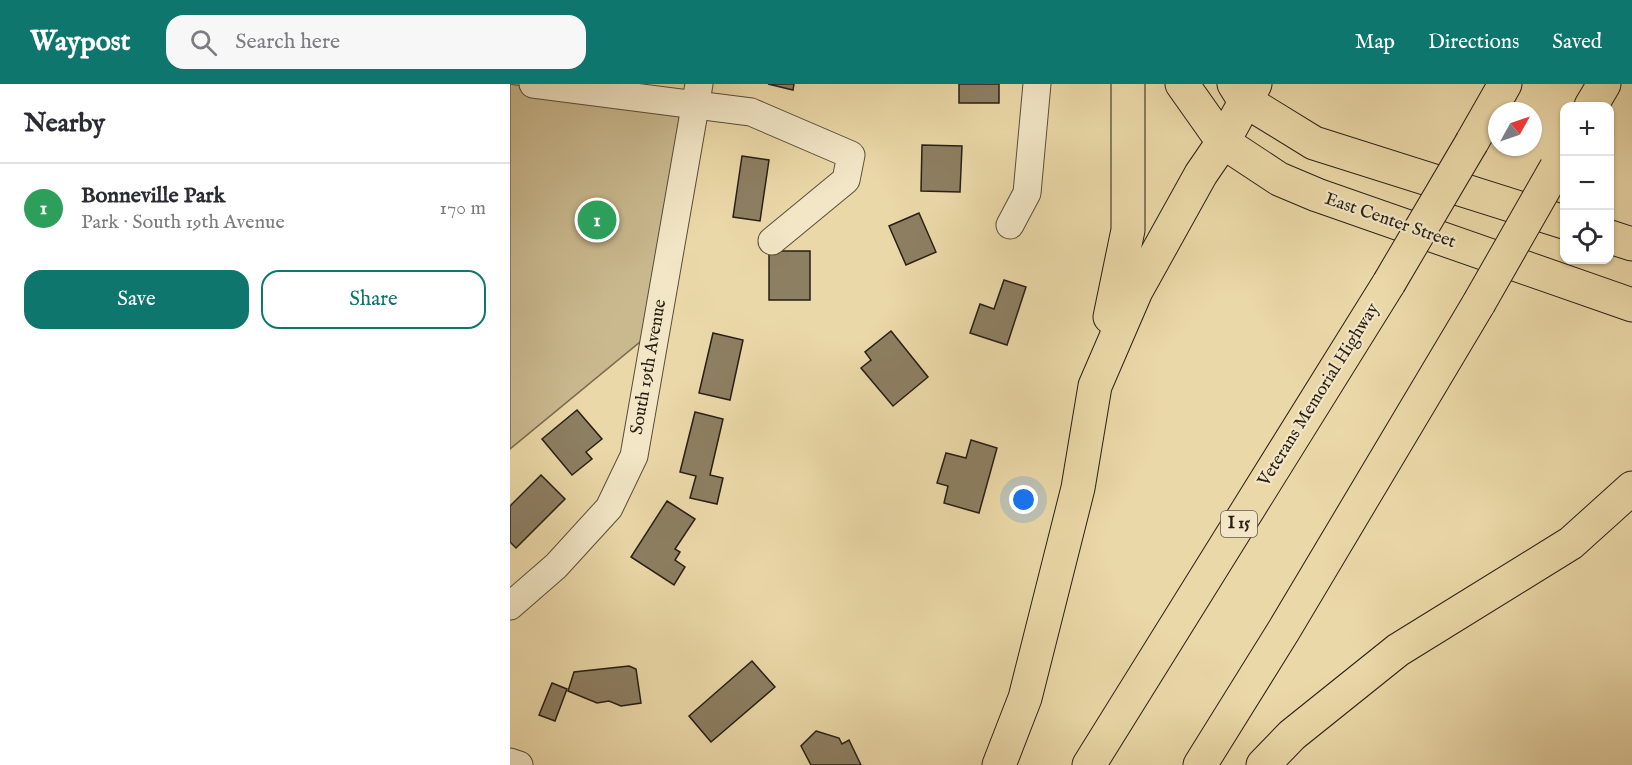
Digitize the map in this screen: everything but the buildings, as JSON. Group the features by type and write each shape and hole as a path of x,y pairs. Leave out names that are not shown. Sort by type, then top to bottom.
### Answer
{"main road":[{"path":"999,765 1025,698 1078,488 1095,386 1128,230 1128,84"},
{"name":"East Center Street","path":"1182,84 1223,142 1280,179 1317,195 1632,305"},
{"name":"Veterans Memorial Highway","path":"1089,765 1389,283 1505,84"},
{"path":"1593,102 1604,84"},
{"path":"1095,386 1136,291 1200,174 1223,142 1244,89 1314,143 1560,221"},
{"path":"1200,765 1284,630 1479,303 1560,161"},
{"path":"1614,238 1632,244"},
{"path":"1263,765 1292,735 1398,650 1571,543 1632,488"}],"street":[{"path":"533,84 697,94 751,112 851,155 846,180 772,241"},
{"path":"1010,225 1027,193 1037,84"},
{"name":"South 19th Avenue","path":"510,606 556,566 609,508 634,456 697,94"},
{"path":"510,762 519,765"}],"shaded area":[{"path":"510,84 693,114 669,318 510,449"}],"place":[{"name":"Bonneville Park","path":"597,220"}]}
